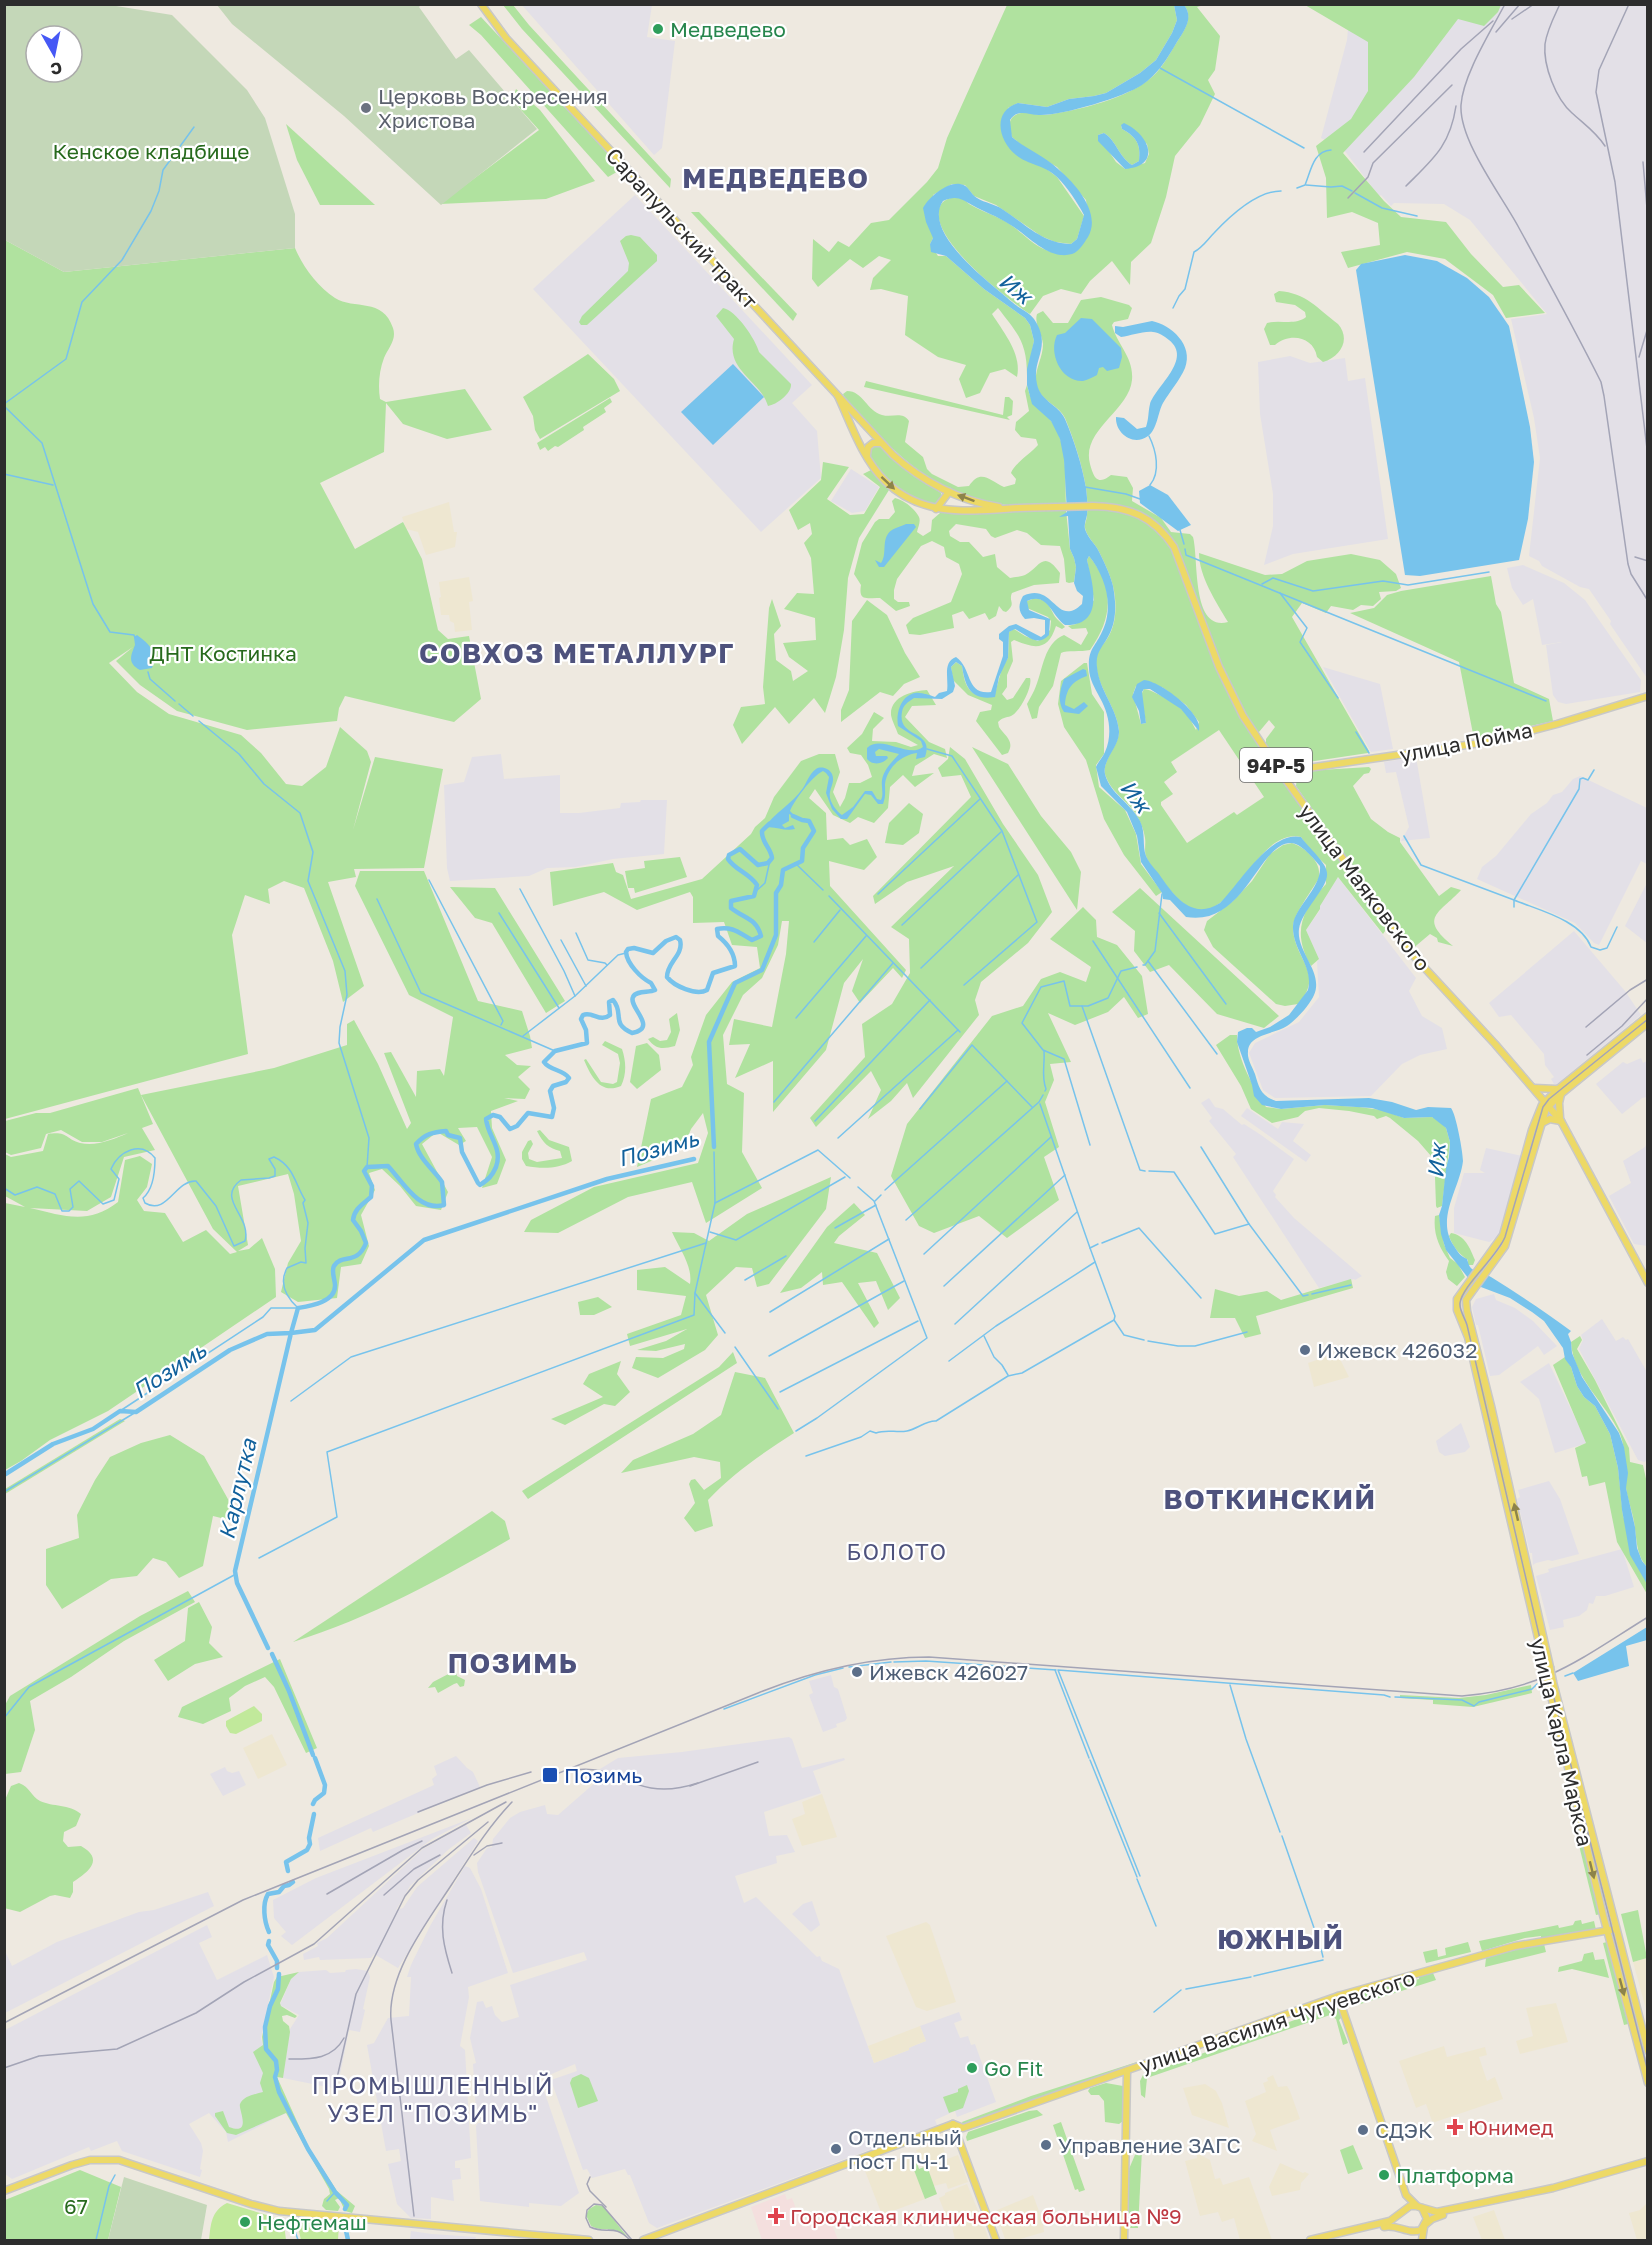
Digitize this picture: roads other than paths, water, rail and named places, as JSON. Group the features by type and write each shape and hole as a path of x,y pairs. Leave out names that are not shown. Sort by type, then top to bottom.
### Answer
{"main road":[{"name":"Сарапульский тракт","path":"481,4 506,38 882,443 916,473 949,492 994,506 1023,508"},
{"name":"Сарапульский тракт","path":"838,396 867,457 884,480 916,502 936,509 956,511 1093,506"},
{"path":"867,457 868,447 873,443 882,443"},
{"path":"936,509 949,492"},
{"name":"улица Маяковского","path":"1093,506 1116,507 1132,511 1158,527 1169,540 1227,685 1243,716 1281,773 1410,952 1561,1121 1647,1283"},
{"name":"улица Пойма","path":"1281,773 1487,742 1557,724 1647,696"},
{"path":"1537,1113 1559,1091 1647,1016"},
{"path":"1485,1399 1468,1337 1456,1305 1459,1293 1503,1235 1537,1113 1533,1088 1559,1091 1647,1023"},
{"path":"1540,1124 1550,1119 1561,1121 1559,1091"},
{"path":"1485,1399 1466,1300 1502,1252 1509,1235 1546,1104"},
{"name":"улица Карла Маркса","path":"1485,1399 1529,1569 1547,1667"},
{"name":"улица Карла Маркса","path":"1485,1399 1521,1572 1581,1785 1647,2051"},
{"path":"1521,1572 1529,1569"},
{"name":"улица Карла Маркса","path":"1551,1682 1607,1930 1647,2083"},
{"name":"улица Василия Чугуевского","path":"643,2241 953,2124 963,2128 1338,1996 1515,1946 1616,1929"},
{"path":"1338,1996 1406,2195 1426,2214 1421,2241 1400,2224 1406,2195"},
{"path":"1124,2241 1127,2071"},
{"path":"953,2124 996,2241"},
{"path":"4,2191 90,2160 119,2160 251,2204 279,2211 589,2241"},
{"path":"1326,2241 1391,2225 1418,2232 1438,2216 1647,2163"},
{"path":"1310,2241 1390,2222 1410,2206 1437,2212 1463,2209"}],"water":[{"path":"1174,5 1184,5 1188,14 1187,24 1162,66 1142,85 1121,95 1077,109 1039,115 1020,113 1010,120 1012,137 1057,168 1084,199 1092,218 1091,228 1088,237 1077,251 1063,255 1046,250 1016,228 959,198 943,201 939,214 942,228 962,257 1034,319 1042,337 1036,375 1037,384 1042,395 1059,410 1065,419 1077,453 1087,494 1085,529 1106,567 1115,598 1113,623 1098,653 1097,662 1098,675 1118,723 1119,731 1117,742 1106,763 1105,774 1111,787 1140,821 1145,852 1149,861 1178,898 1192,908 1210,908 1220,903 1256,860 1278,842 1290,837 1301,837 1324,865 1327,873 1324,885 1305,914 1299,929 1301,946 1315,978 1314,995 1306,1008 1291,1023 1282,1029 1257,1038 1249,1046 1248,1058 1259,1087 1267,1097 1276,1101 1369,1098 1392,1102 1416,1110 1428,1107 1451,1108 1461,1142 1463,1161 1448,1214 1449,1236 1472,1269 1491,1277 1571,1331 1568,1334 1572,1353 1582,1377 1619,1433 1624,1447 1628,1473 1626,1488 1635,1527 1637,1548 1647,1567 1647,1584 1630,1555 1618,1468 1610,1434 1595,1406 1584,1397 1577,1386 1571,1367 1565,1359 1563,1348 1544,1321 1532,1312 1510,1298 1473,1284 1446,1250 1439,1215 1449,1157 1450,1142 1446,1128 1432,1117 1404,1118 1372,1108 1325,1105 1281,1109 1262,1105 1254,1096 1237,1042 1238,1032 1252,1028 1256,1032 1270,1027 1289,1015 1308,990 1308,973 1296,943 1293,926 1298,912 1317,882 1320,866 1303,848 1291,843 1279,847 1269,856 1248,884 1223,910 1206,917 1186,917 1170,900 1163,899 1162,893 1141,862 1137,836 1127,812 1101,786 1096,767 1107,745 1109,724 1106,711 1091,680 1089,657 1105,624 1108,603 1100,573 1089,556 1087,560 1092,581 1093,602 1086,619 1078,624 1065,625 1040,599 1027,601 1029,610 1050,619 1049,635 1045,639 1036,640 1015,629 1009,632 1008,658 999,677 995,697 980,697 971,691 967,686 962,666 956,662 951,667 955,686 953,692 942,699 914,698 908,702 902,712 902,721 910,731 925,742 927,748 925,757 916,759 917,753 911,754 896,763 886,778 883,804 878,804 871,795 865,794 847,819 841,819 832,809 826,793 829,777 823,771 809,783 792,807 790,811 798,819 789,814 789,821 782,825 785,828 793,825 795,829 764,828 799,794 812,773 818,768 831,772 833,781 830,792 831,802 842,815 853,807 865,791 872,791 877,799 881,800 883,776 899,754 879,749 875,752 876,756 887,756 888,758 881,763 875,763 867,759 867,748 873,744 910,750 923,747 921,741 898,726 899,711 906,698 917,693 935,697 947,691 949,663 956,657 965,668 977,689 991,692 1003,656 1003,642 999,639 999,634 1009,626 1016,624 1041,637 1045,634 1045,620 1025,619 1021,613 1020,605 1023,596 1033,593 1042,594 1066,611 1073,610 1082,604 1083,596 1077,591 1074,583 1076,567 1070,549 1068,516 1059,517 1067,512 1064,460 1060,439 1051,421 1032,404 1027,385 1027,369 1034,341 1030,325 1025,318 984,289 946,256 931,252 930,244 933,238 923,208 929,199 944,188 960,184 977,198 999,207 1043,237 1071,244 1077,239 1084,215 1069,190 1057,177 1046,169 1021,158 1010,149 1002,135 1001,119 1010,107 1018,103 1047,107 1069,99 1094,96 1106,93 1140,73 1156,60 1172,33 1177,20"},
{"path":"1124,123 1140,135 1148,149 1148,156 1144,162 1137,167 1125,169 1098,141 1098,135 1104,133 1128,162 1132,165 1139,161 1138,146 1134,138 1122,129 1121,125"},
{"path":"1405,255 1437,261 1467,278 1489,297 1509,326 1530,427 1534,462 1528,519 1519,560 1420,576 1405,575 1356,270 1361,264"},
{"path":"1081,318 1092,319 1121,348 1122,357 1119,368 1107,371 1103,367 1099,368 1097,375 1083,381 1068,377 1063,372 1055,358 1054,350 1057,335 1065,333"},
{"path":"1152,321 1166,327 1179,337 1184,344 1187,360 1183,372 1163,403 1153,430 1148,436 1137,440 1126,437 1122,433 1116,423 1116,417 1124,418 1137,429 1146,427 1150,404 1171,372 1177,355 1175,347 1159,333 1145,332 1121,337 1115,333 1115,326 1123,327"},
{"path":"733,364 764,397 713,445 681,412"},
{"path":"1150,485 1168,495 1191,525 1178,531 1140,503 1139,491"},
{"path":"906,524 914,524 916,527 884,567 879,567 875,560 881,563 883,559 888,533"},
{"path":"137,635 149,645 153,652 152,668 140,670 133,665 131,655 135,645 134,637"},
{"path":"1083,669 1086,670 1087,676 1077,680 1071,686 1065,705 1074,709 1084,702 1088,706 1079,714 1064,712 1060,691 1064,679"},
{"path":"1144,680 1170,692 1188,708 1199,724 1199,731 1181,709 1150,689 1144,689 1142,692 1146,723 1141,724 1139,711 1132,697 1137,684"},
{"path":"1647,1627 1647,1640 1626,1646 1629,1666 1578,1681 1573,1673"}],"waterway":[{"path":"1160,68 1304,148"},
{"path":"4,404 66,359 82,302 122,260 151,211 159,191 163,170 194,127"},
{"path":"1297,188 1305,185 1316,158 1325,151 1331,150"},
{"path":"1306,185 1342,186 1352,191"},
{"path":"1173,308 1185,289 1194,252 1244,206 1262,195 1281,191"},
{"path":"1355,193 1382,208 1417,216"},
{"path":"4,406 42,443 93,604 110,632 134,635 135,638"},
{"path":"1149,436 1156,461 1155,474 1150,485"},
{"path":"4,474 53,485"},
{"path":"1085,487 1126,494 1140,499"},
{"path":"1180,530 1184,544"},
{"path":"1185,549 1186,555 1546,701"},
{"path":"1262,584 1273,578 1313,591 1383,581 1408,585 1489,572"},
{"path":"1280,593 1307,628 1300,642 1338,698"},
{"path":"148,672 150,679 175,701"},
{"path":"179,704 193,716"},
{"path":"199,721 239,754 264,784 300,813 313,852 308,881 345,971 347,995 339,1043 369,1138 367,1167"},
{"path":"1356,732 1369,753"},
{"path":"927,749 952,756 1002,831 1037,922 964,985"},
{"path":"1404,836 1421,865 1514,900 1579,789 1580,779 1588,780 1594,770"},
{"path":"878,894 980,799"},
{"name":"Позимь","path":"714,1147 709,1042 735,983 762,970 776,935 776,893 781,885 783,870 802,861 803,848 814,831 809,821 793,816"},
{"name":"Позимь","path":"4,1475 53,1444 93,1429 120,1411 136,1412 230,1350 267,1334 291,1333 298,1308 327,1299 334,1291 334,1266 341,1260 354,1257 366,1243 353,1220 357,1210 371,1197 372,1186 364,1171 367,1167 388,1166 419,1200 435,1206 444,1205 442,1182 423,1159 416,1144 430,1134 446,1131 448,1135 460,1138 462,1152 478,1183 480,1185 488,1179 496,1167 498,1154 486,1119 493,1115 500,1117 510,1129 517,1126 528,1113 552,1117 554,1108 550,1091 553,1086 566,1082 569,1078 544,1062 555,1051 587,1043 586,1030 581,1019 583,1015 606,1017 610,1015 609,1002 613,1000 618,1010 621,1026 632,1033 643,1027 633,997 637,993 655,990 651,983 632,966 627,957 628,949 634,948 653,953 666,941 676,937 680,940 680,950 667,977 686,989 702,992 707,990 713,973 735,966 732,953 718,936 717,929 732,929 752,940 761,936 753,922 731,908 731,901 754,896 757,885 728,859 729,855 740,849 758,865 768,863 772,858 762,831 769,824"},
{"path":"902,925 1001,832"},
{"path":"756,891 765,883 770,860"},
{"path":"795,863 823,890"},
{"path":"921,968 1018,875"},
{"path":"429,880 503,1021 501,1025"},
{"path":"520,889 575,996 523,1036"},
{"path":"1143,965 1155,951 1162,894"},
{"path":"829,896 960,1032"},
{"path":"377,899 421,993 555,1051"},
{"path":"1514,907 1514,900 1558,917 1578,930 1591,947 1600,950 1607,948 1617,927"},
{"path":"814,942 840,910"},
{"path":"499,913 559,1008"},
{"path":"1159,913 1226,1004"},
{"path":"576,933 588,960 607,965"},
{"path":"796,1018 866,936"},
{"path":"561,940 586,986"},
{"path":"1093,941 1190,1088"},
{"path":"575,996 618,955 626,953"},
{"path":"1148,961 1217,1054"},
{"path":"774,1102 893,963"},
{"path":"1090,1145 1064,1059 1043,1050 1022,1023 1041,987 1064,981 1070,1006 1088,1006 1108,998 1121,971 1137,967"},
{"path":"815,1121 930,1000"},
{"path":"1082,1006 1140,1170 1145,1171"},
{"path":"838,1138 958,1030"},
{"path":"920,1109 972,1045 1032,1107"},
{"path":"1044,1051 1045,1091"},
{"path":"885,1190 1007,1081"},
{"path":"906,1220 1039,1102 1043,1095"},
{"path":"1040,1104 1090,1248 1098,1244"},
{"path":"924,1254 1051,1137"},
{"path":"1201,1147 1249,1224"},
{"name":"Позимь","path":"4,1188 15,1195 37,1187 55,1194 62,1211 69,1211 73,1207 70,1189 79,1181 103,1204 114,1200 119,1179 111,1169 119,1157 131,1150 143,1150 155,1158 152,1185 143,1198 145,1203 153,1206 159,1205 182,1186 196,1181 216,1206 234,1246 245,1241 246,1232 233,1201 234,1187 241,1180 275,1176 275,1169 269,1159 274,1157 290,1170 305,1200 303,1203 308,1223 306,1263 301,1262 287,1268 284,1279 285,1290 298,1308"},
{"path":"715,1203 818,1150 850,1178"},
{"path":"714,1152 715,1203 695,1293 725,1333"},
{"name":"Позимь","path":"268,1648 237,1583 235,1571 291,1333 315,1330 424,1240 607,1179 694,1159"},
{"path":"1149,1171 1174,1172 1215,1234 1249,1224 1303,1296 1308,1295"},
{"path":"944,1286 1065,1175"},
{"path":"710,1232 736,1240 845,1177"},
{"path":"796,1431 927,1338 874,1201 858,1187"},
{"path":"875,1201 881,1195"},
{"path":"835,1228 876,1205"},
{"path":"955,1324 1077,1212"},
{"path":"1102,1243 1139,1228 1201,1298"},
{"path":"770,1312 889,1239"},
{"path":"291,1401 351,1357 706,1243"},
{"path":"1090,1248 1115,1316 1114,1320 1124,1335 1144,1340"},
{"path":"745,1280 786,1256"},
{"path":"949,1361 996,1326 1095,1262"},
{"path":"769,1356 904,1281"},
{"path":"1312,1294 1351,1285"},
{"path":"259,1558 337,1517 327,1452 694,1315 695,1293"},
{"path":"120,1411 263,1317 271,1308 297,1308"},
{"path":"806,1456 861,1437 870,1431 876,1433 907,1431 936,1421 1008,1376 1022,1373 1114,1320"},
{"path":"780,1392 918,1321"},
{"path":"1148,1341 1195,1346 1247,1332"},
{"path":"984,1336 994,1357 1008,1375"},
{"path":"735,1347 778,1409"},
{"path":"4,1492 136,1412"},
{"path":"4,1718 29,1687 236,1574"},
{"name":"Карлутка","path":"272,1654 289,1691 313,1755"},
{"path":"894,1662 926,1661 1056,1670"},
{"path":"849,1667 891,1662"},
{"path":"724,1709 815,1675 843,1668"},
{"path":"1055,1670 1089,1758"},
{"path":"1140,1876 1058,1670 1390,1697"},
{"path":"1565,1676 1573,1673"},
{"path":"1395,1697 1462,1700 1474,1706 1479,1702 1532,1689 1537,1684"},
{"path":"1230,1685 1246,1739 1280,1832"},
{"name":"Карлутка","path":"313,1804 324,1793 325,1785 315,1758"},
{"path":"1090,1760 1137,1877"},
{"name":"Карлутка","path":"288,1871 286,1862 307,1850 310,1844 314,1814"},
{"path":"1282,1836 1320,1945"},
{"path":"1137,1879 1156,1926"},
{"name":"Карлутка","path":"269,1932 264,1913 268,1894 279,1892 284,1886 293,1882"},
{"name":"Карлутка","path":"269,1941 268,1945 277,1961 277,1968"},
{"path":"1321,1949 1323,1957"},
{"path":"1254,1976 1323,1960"},
{"name":"Карлутка","path":"279,1974 278,1989 270,2006 265,2027 266,2049 276,2061 275,2077 279,2092 308,2149 335,2192 347,2205 345,2209"},
{"path":"1186,1989 1251,1977"},
{"path":"1154,2012 1181,1990"},
{"path":"96,2240 109,2186 115,2175"},
{"path":"327,2201 335,2192"},
{"path":"288,2224 292,2222 298,2240"},
{"name":"Карлутка","path":"345,2226 348,2240"}],"tram line":[{"path":"1648,1019 1549,1099 1543,1107 1505,1237 1467,1288 1460,1303 1550,1682 1648,2072"},
{"path":"590,2177 587,2184 590,2191 606,2207"},
{"path":"630,2240 619,2232 590,2227 586,2218 587,2210 594,2204 602,2205 632,2240"}],"railway":[{"path":"1505,4 1478,53 1467,80 1461,105 1462,119 1474,151 1519,228 1601,382 1628,564 1631,574 1648,601"},
{"path":"1496,32 1520,4"},
{"path":"1512,19 1534,4"},
{"path":"1560,4 1545,44 1548,72 1566,107 1594,132 1605,146"},
{"path":"1629,4 1599,70 1596,92 1615,182 1648,457"},
{"path":"1364,152 1461,49 1493,21"},
{"path":"1348,198 1368,177 1373,163 1452,85"},
{"path":"1406,186 1445,142 1456,106"},
{"path":"1643,162 1648,220"},
{"path":"1639,357 1648,327"},
{"path":"1635,557 1648,561"},
{"path":"1586,1027 1630,990 1648,979"},
{"path":"1587,1055 1622,1026 1648,998"},
{"path":"4,2023 243,1900 758,1693 820,1672 863,1663 929,1657 1462,1696 1517,1687 1561,1670 1648,1617"},
{"path":"690,1786 758,1762"},
{"path":"574,1770 605,1772 640,1786 657,1789 698,1783"},
{"path":"418,1812 487,1785 531,1772"},
{"path":"4,2068 39,2056 117,2049 196,2013 244,1982 314,1944 422,1848 506,1802"},
{"path":"414,2216 391,2020 391,2002 395,1984 421,1931 480,1842 512,1802"},
{"path":"335,2087 356,1994 405,1896 418,1880 488,1822"},
{"path":"327,1894 422,1841"},
{"path":"474,1855 487,1846 502,1843"},
{"path":"384,1895 414,1869 440,1855"},
{"path":"447,1900 443,1919 443,1937 452,1973"},
{"path":"289,2059 320,2057 333,2051 344,2038"}],"place":[{"name":"Медведево","path":"658,29"},
{"name":"Церковь Воскресения Христова","path":"366,108"},
{"name":"Ижевск 426032","path":"1305,1350"},
{"name":"Ижевск 426027","path":"857,1672"},
{"name":"Позимь","path":"550,1775"},
{"name":"Go Fit","path":"972,2068"},
{"name":"Юнимед","path":"1455,2127"},
{"name":"СДЭК","path":"1363,2130"},
{"name":"Управление ЗАГС","path":"1046,2145"},
{"name":"Отдельный пост ПЧ-1","path":"836,2149"},
{"name":"Платформа","path":"1384,2175"},
{"name":"Городская клиническая больница №9","path":"776,2216"},
{"name":"Нефтемаш","path":"245,2222"}],"district":[{"name":"МЕДВЕДЕВО","path":"776,178"},
{"name":"СОВХОЗ МЕТАЛЛУРГ","path":"577,653"},
{"name":"ВОТКИНСКИЙ","path":"1270,1499"},
{"name":"БОЛОТО","path":"897,1551"},
{"name":"ПОЗИМЬ","path":"513,1663"},
{"name":"ЮЖНЫЙ","path":"1281,1939"},
{"name":"ПРОМЫШЛЕННЫЙ УЗЕЛ \"ПОЗИМЬ\"","path":"433,2098"}],"park label":[{"name":"Кенское кладбище","path":"151,151"},
{"name":"ДНТ Костинка","path":"223,653"},
{"name":"67","path":"76,2206"}],"water label":[{"name":"Иж","path":"1016,288"},
{"name":"Иж","path":"1136,796"},
{"name":"Иж","path":"1436,1161"}]}
